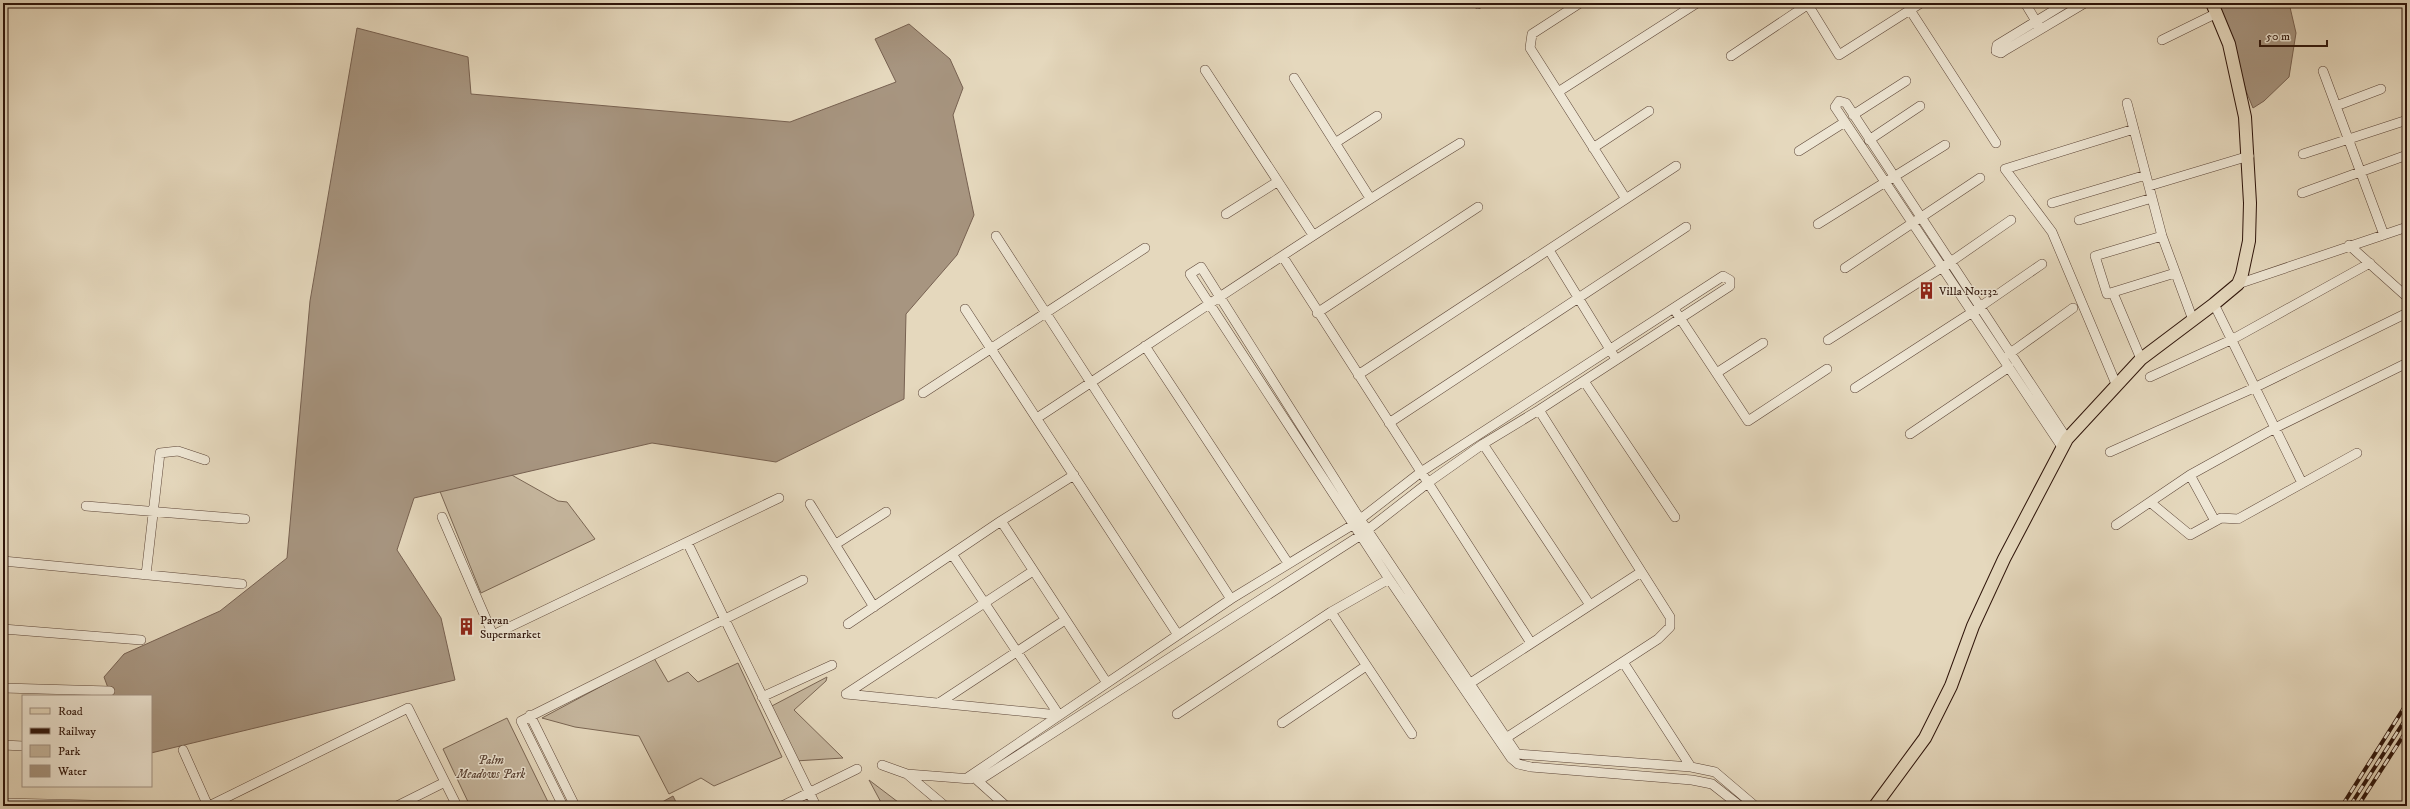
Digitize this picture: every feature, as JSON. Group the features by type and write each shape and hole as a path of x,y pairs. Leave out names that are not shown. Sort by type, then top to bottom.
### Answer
{"main road":[{"path":"1875,806 1925,738 1951,686 1973,626 2004,559 2065,443 2116,384 2141,359 2238,284 2246,263 2249,241 2249,156 2245,117 2238,79 2229,44 2214,8"}],"street":[{"path":"1580,3 1532,34 1530,48 1626,199"},
{"path":"1558,92 1697,3"},
{"path":"1731,56 1808,4 1839,55 1921,3"},
{"path":"2025,3 2038,25"},
{"path":"2038,25 2066,3"},
{"path":"2038,25 2085,3"},
{"path":"2162,40 2214,8"},
{"path":"1910,10 1996,143"},
{"path":"1205,70 1313,235"},
{"path":"2323,71 2384,235"},
{"path":"1294,78 1370,198"},
{"path":"1853,115 1906,81"},
{"path":"2336,106 2381,89"},
{"path":"2065,443 2009,367 1975,310 1950,263 1916,221 1886,182 1835,108 1839,101 1846,103 1894,177 1916,221 1941,268 1975,310 2010,354 2065,443"},
{"path":"2127,103 2162,236 2192,320"},
{"path":"1869,140 1920,106"},
{"path":"1593,148 1650,111"},
{"path":"1335,143 1377,116"},
{"path":"2303,154 2407,120"},
{"path":"1799,151 1845,122"},
{"path":"2116,384 2052,232 2004,169 2134,129"},
{"path":"1037,418 1208,303 1282,257 1370,198 1460,143"},
{"path":"1818,224 1945,145"},
{"path":"2302,194 2407,155"},
{"path":"2149,186 2249,156"},
{"path":"1358,375 1676,166"},
{"path":"2052,203 2146,175"},
{"path":"1845,268 1980,178"},
{"path":"1226,214 1277,182"},
{"path":"2079,220 2152,198"},
{"path":"1317,313 1478,207"},
{"path":"1828,340 1950,263 2011,220"},
{"path":"1390,423 1686,227"},
{"path":"2238,284 2407,227"},
{"path":"996,236 1232,599"},
{"path":"2162,236 2095,256 2107,294 2175,273"},
{"path":"2349,246 2407,297"},
{"path":"923,393 1144,248"},
{"path":"1549,250 1616,360"},
{"path":"1282,257 1317,313 1429,482 1531,643"},
{"path":"2150,377 2233,339 2370,263"},
{"path":"1855,388 1975,310 2042,264"},
{"path":"1357,522 1201,267 1190,274 1208,303 1357,522 1517,754 1691,767 1715,772 1755,806"},
{"path":"967,778 1232,599 1288,563 1357,522 1421,472 1611,351 1723,276 1730,280 1730,286 1679,317 1539,410 1483,444 1429,482 1364,532 978,781"},
{"path":"2113,293 2141,359"},
{"path":"2214,304 2233,339 2302,483"},
{"path":"2010,354 2073,308"},
{"path":"965,309 1178,635"},
{"path":"1674,309 1718,372 1748,421 1827,369"},
{"path":"2110,452 2256,387 2407,313"},
{"path":"1718,372 1763,343"},
{"path":"1145,346 1288,563"},
{"path":"2116,525 2190,475 2275,428 2407,363"},
{"path":"1910,434 2009,367"},
{"path":"1584,381 1674,517"},
{"path":"1506,738 1658,639 1670,627 1670,618 1539,410"},
{"path":"1483,444 1590,605"},
{"path":"146,575 160,453 178,451 206,460"},
{"path":"2150,502 2190,535 2221,518 2238,519 2357,453"},
{"path":"848,624 1001,521 1074,475"},
{"path":"2190,475 2215,521"},
{"path":"442,517 493,635 779,498"},
{"path":"810,504 874,607"},
{"path":"86,506 245,520"},
{"path":"836,544 886,512"},
{"path":"1001,521 1107,683"},
{"path":"1364,532 1389,579 1511,758 1518,764 1692,780 1712,784 1740,806"},
{"path":"687,542 816,806"},
{"path":"952,554 1059,715"},
{"path":"3,561 242,584"},
{"path":"1033,570 846,694 1059,715"},
{"path":"1469,684 1641,572"},
{"path":"1177,714 1331,612 1389,579"},
{"path":"563,806 521,721 530,715 724,618 803,580"},
{"path":"1331,612 1412,734"},
{"path":"939,703 1065,620"},
{"path":"3,629 141,640"},
{"path":"1623,662 1691,767"},
{"path":"762,697 832,665"},
{"path":"1282,723 1366,666"},
{"path":"3,688 110,690"},
{"path":"183,750 209,806 408,708 456,806"},
{"path":"530,715 575,806"},
{"path":"3,745 22,746"},
{"path":"882,764 907,774 967,778 978,781 1006,806"},
{"path":"782,806 857,768"},
{"path":"907,774 944,806"},
{"path":"397,806 445,782"},
{"path":"3,803 137,806"}],"green space":[{"path":"501,469 558,501 567,502 595,539 481,593 439,489"},
{"path":"654,658 668,682 688,672 698,682 738,663 782,757 714,786 701,778 669,794 639,736 575,727 542,718"},
{"path":"827,677 826,681 794,710 843,758 795,761 768,708"},
{"name":"Palm Meadows Park","path":"507,718 550,806 470,806 443,749"},
{"path":"869,780 898,802 891,806 883,806"}],"water":[{"path":"2217,3 2289,3 2296,33 2289,77 2264,101 2253,108 2246,91 2233,41"},
{"path":"909,24 950,59 963,88 953,115 974,215 957,255 906,314 904,399 776,462 652,443 414,498 397,550 441,618 455,680 152,753 152,695 111,695 104,677 124,654 220,611 287,558 310,301 357,28 468,57 471,94 790,122 896,82 875,39"},
{"path":"673,796 678,806 655,806"}],"railway":[{"path":"2342,806 2407,703"},
{"path":"2350,806 2407,717"},
{"path":"2358,806 2407,730"}],"place":[{"name":"Villa No:132","path":"1926,291"},
{"name":"Pavan Supermarket","path":"467,627"}]}
